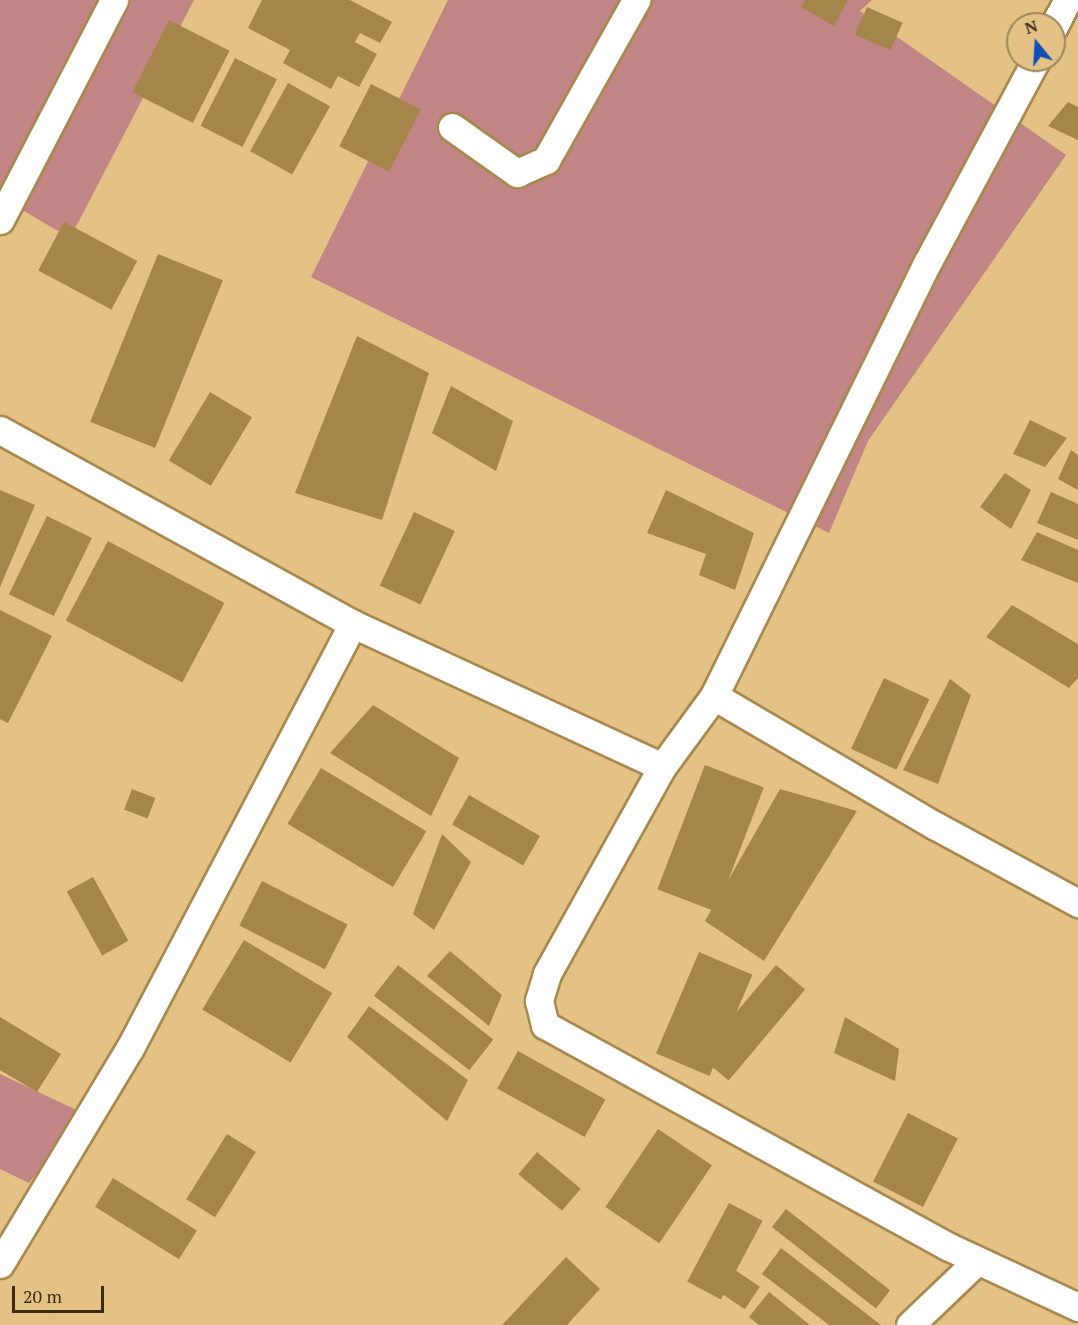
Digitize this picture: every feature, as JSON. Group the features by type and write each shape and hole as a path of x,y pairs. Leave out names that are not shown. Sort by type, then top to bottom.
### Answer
{"street":[{"path":"0,220 114,0"},
{"path":"452,127 516,173 546,160 636,0"},
{"path":"1030,72 927,263 714,696 662,767 547,974 538,1001 545,1025 977,1260 1078,1307"},
{"path":"0,430 352,624 662,767"},
{"path":"0,1264 8,1256 130,1048 352,624"},
{"path":"714,696 936,826 1078,903"},
{"path":"910,1325 977,1260"}],"shaded area":[{"path":"0,0 194,0 70,238 0,197"},
{"path":"448,0 872,0 860,11 1066,155 868,441 829,533 311,277"},
{"path":"0,1074 83,1113 29,1183 0,1169"}],"building":[{"path":"262,0 350,0 392,22 380,43 360,33 355,42 377,54 359,87 338,76 331,89 283,63 290,50 248,28"},
{"path":"805,0 848,0 834,26 801,7"},
{"path":"867,7 903,23 890,50 855,34"},
{"path":"169,20 230,51 193,123 132,92"},
{"path":"235,58 277,79 242,147 200,126"},
{"path":"288,83 330,106 292,174 250,151"},
{"path":"371,84 421,109 389,172 339,146"},
{"path":"1068,102 1078,107 1078,140 1048,126"},
{"path":"64,222 137,261 111,310 38,271"},
{"path":"158,254 223,280 155,448 90,422"},
{"path":"357,336 429,373 382,520 295,493"},
{"path":"451,386 513,421 496,471 432,433"},
{"path":"210,392 252,417 211,486 169,461"},
{"path":"1030,420 1067,438 1045,467 1013,454"},
{"path":"1071,450 1078,455 1078,490 1058,479"},
{"path":"1005,473 1031,490 1011,529 980,507"},
{"path":"0,490 35,505 0,587"},
{"path":"666,490 754,533 735,590 699,575 706,554 647,533"},
{"path":"1051,492 1078,504 1078,540 1037,523"},
{"path":"414,512 455,531 421,604 380,585"},
{"path":"47,516 92,538 54,616 9,594"},
{"path":"1037,532 1078,550 1078,583 1021,560"},
{"path":"108,541 225,603 182,682 66,620"},
{"path":"1012,605 1078,644 1078,678 1069,688 986,637"},
{"path":"0,610 52,636 8,723 0,719"},
{"path":"884,678 929,699 896,770 851,749"},
{"path":"950,679 971,695 938,784 903,770"},
{"path":"373,705 459,758 431,816 330,753"},
{"path":"705,765 764,788 716,912 657,889"},
{"path":"321,768 426,831 393,887 288,824"},
{"path":"132,789 155,798 147,818 124,810"},
{"path":"780,789 857,811 764,961 705,921"},
{"path":"469,795 540,836 523,865 452,824"},
{"path":"442,834 471,862 434,930 413,914"},
{"path":"93,877 128,941 102,955 67,892"},
{"path":"262,881 348,925 325,969 239,926"},
{"path":"244,940 332,993 291,1062 202,1009"},
{"path":"450,951 502,995 489,1026 427,976"},
{"path":"699,952 752,975 709,1076 656,1053"},
{"path":"398,965 493,1039 469,1070 374,996"},
{"path":"776,965 805,989 729,1081 700,1056"},
{"path":"369,1006 468,1080 447,1121 347,1037"},
{"path":"0,1017 61,1054 37,1092 0,1070"},
{"path":"845,1017 899,1049 895,1081 834,1053"},
{"path":"518,1051 605,1099 585,1137 497,1089"},
{"path":"908,1113 958,1138 923,1207 873,1182"},
{"path":"658,1129 712,1165 659,1243 605,1207"},
{"path":"227,1134 256,1152 215,1217 186,1199"},
{"path":"537,1152 581,1189 562,1211 518,1174"},
{"path":"113,1178 197,1230 179,1259 95,1207"},
{"path":"729,1203 763,1221 721,1299 687,1282"},
{"path":"786,1209 890,1290 876,1308 772,1227"},
{"path":"781,1248 881,1325 829,1325 762,1274"},
{"path":"566,1257 600,1289 567,1325 502,1325"},
{"path":"735,1270 760,1287 745,1309 720,1292"},
{"path":"769,1292 810,1325 759,1325 749,1317"}]}
